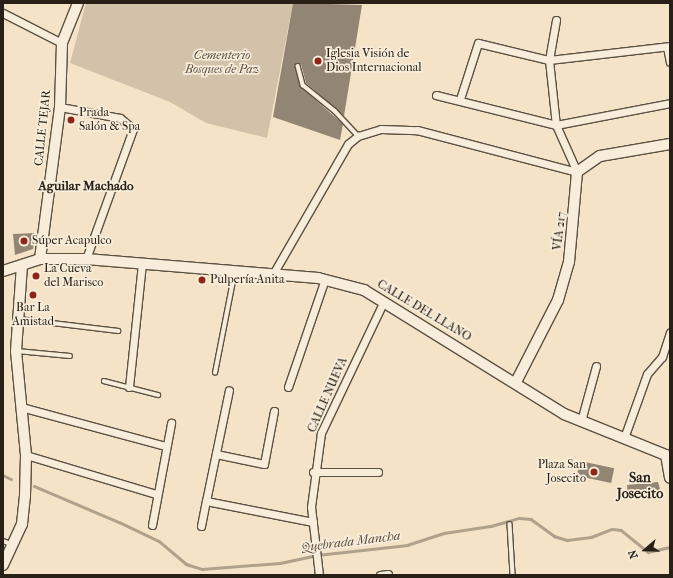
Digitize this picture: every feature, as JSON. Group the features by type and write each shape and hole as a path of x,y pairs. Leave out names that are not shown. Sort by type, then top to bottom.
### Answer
{"main road":[{"name":"CALLE TEJAR","path":"40,259 60,107 62,43 78,3"},
{"path":"577,172 600,156 670,144"},
{"name":"VÍA 217","path":"516,382 558,300 569,262 577,172"},
{"name":"CALLE DEL LLANO","path":"3,271 40,259 86,259 273,274 325,280 364,290 581,421 668,456 670,478"},
{"path":"3,565 22,524 26,455 16,351 22,265"}],"street":[{"path":"3,13 62,43"},
{"path":"556,20 548,60 556,125 577,172"},
{"path":"460,99 478,43 548,60 669,46 670,62"},
{"path":"436,95 460,99 556,125 670,103"},
{"path":"60,107 120,118 133,129 86,259"},
{"path":"273,274 348,144 358,136 381,129 417,130 577,172"},
{"path":"129,387 142,264"},
{"path":"288,387 325,280"},
{"name":"CALLE NUEVA","path":"319,575 313,522 313,472 320,432 384,301"},
{"path":"624,438 647,374 662,357 670,332"},
{"path":"581,421 596,366"},
{"path":"201,526 230,390"},
{"path":"21,407 166,446"},
{"path":"216,454 264,464 274,411"},
{"path":"152,525 156,494 171,422"},
{"path":"26,455 156,494"},
{"path":"313,472 378,472"},
{"path":"206,501 313,522"},
{"path":"380,575 388,574"}],"lane":[{"path":"298,66 303,85 335,111 358,136"},
{"path":"215,373 235,270"},
{"path":"18,319 118,331"},
{"path":"16,351 70,356"},
{"path":"104,381 158,395"},
{"path":"510,524 513,575"},
{"path":"3,541 13,545"}],"green space":[{"name":"Cementerio Bosques de Paz","path":"86,3 293,3 267,138 206,123 170,102 70,63"}],"building":[{"name":"Iglesia Visión de Dios Internacional","path":"293,3 362,5 344,116 306,83 301,64 295,66 301,87 343,124 340,140 273,117"},
{"name":"Súper Acapulco","path":"35,233 33,249 15,255 13,234"},
{"name":"Plaza San Josecito","path":"580,461 614,468 611,483 577,476"},
{"path":"658,482 661,493 628,498 627,485"}],"waterway":[{"name":"Quebrada Mancha","path":"3,475 11,479"},
{"name":"Quebrada Mancha","path":"34,486 119,522 159,541 186,564 202,569 280,563 317,555 407,545 444,533 491,526 519,518 531,519 554,536 567,540 591,537 612,529 621,530 648,552 670,547"}],"place":[{"name":"Iglesia Visión de Dios Internacional","path":"318,61"},
{"name":"Prada Salón & Spa","path":"71,120"},
{"name":"Súper Acapulco","path":"24,241"},
{"name":"La Cueva del Marisco","path":"36,276"},
{"name":"Pulpería Anita","path":"202,280"},
{"name":"Bar La Amistad","path":"33,295"},
{"name":"Plaza San Josecito","path":"594,472"}],"district":[{"name":"Aguilar Machado","path":"86,186"},
{"name":"San Josecito","path":"640,486"}]}
